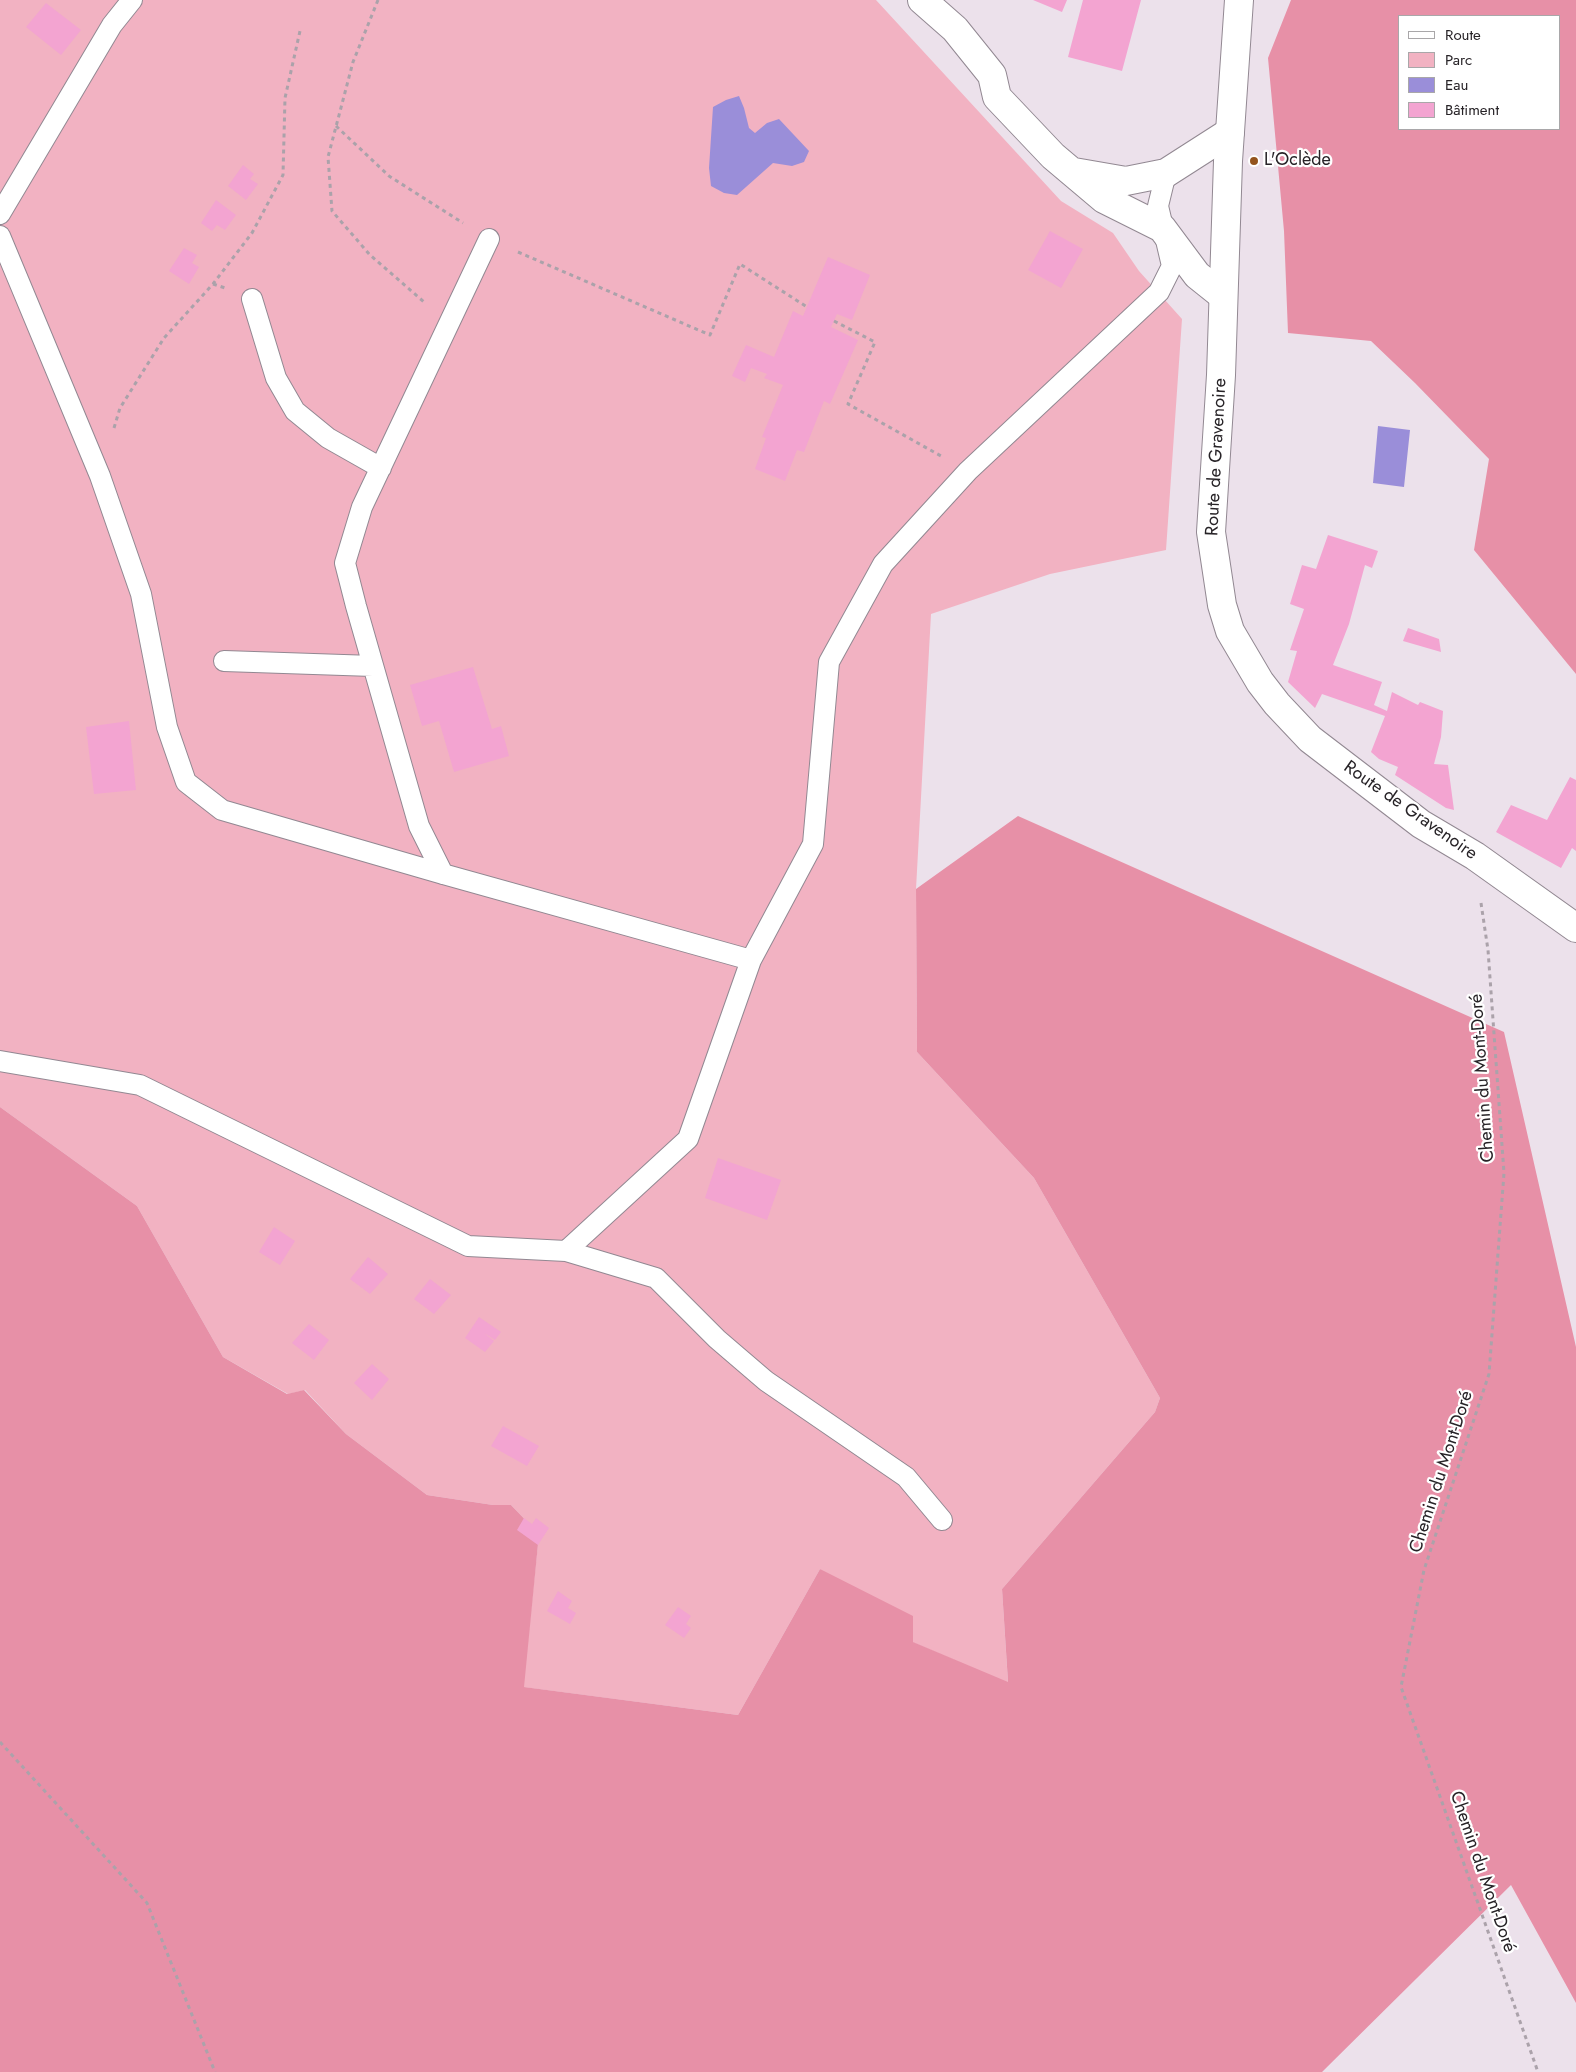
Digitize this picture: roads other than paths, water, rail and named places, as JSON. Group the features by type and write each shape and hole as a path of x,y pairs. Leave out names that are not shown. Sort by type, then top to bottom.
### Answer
{"street":[{"path":"922,0 955,29 992,75 997,97 1053,156 1074,172 1104,200 1162,228 1197,275 1222,295"},
{"name":"Route de Gravenoire","path":"1239,0 1230,132 1222,295 1221,375 1211,532 1217,582 1230,631 1260,682 1277,704 1310,739 1421,824 1475,856 1576,928"},
{"path":"1074,172 1126,181 1166,173 1230,132"}],"lane":[{"path":"0,214 112,24 132,0"},
{"path":"566,1250 688,1139 751,960 813,844 829,662 883,564 968,472 1159,292 1172,266 1158,206 1166,173"},
{"path":"0,236 100,476 141,594 167,727 186,782 222,810 751,960"},
{"path":"443,874 419,826 345,563 362,508 489,239"},
{"path":"252,299 276,378 295,411 328,438 381,468"},
{"path":"224,661 373,666"},
{"path":"0,1061 140,1085 468,1246 566,1250 656,1278 718,1339 766,1381 906,1477 942,1520"}],"water":[{"path":"739,96 749,128 755,133 767,123 779,119 809,151 804,162 792,166 773,163 737,195 724,193 711,186 709,168 713,107"},
{"path":"1378,426 1410,430 1404,487 1373,483"}],"place":[{"name":"L'Oclède","path":"1254,161"}]}
